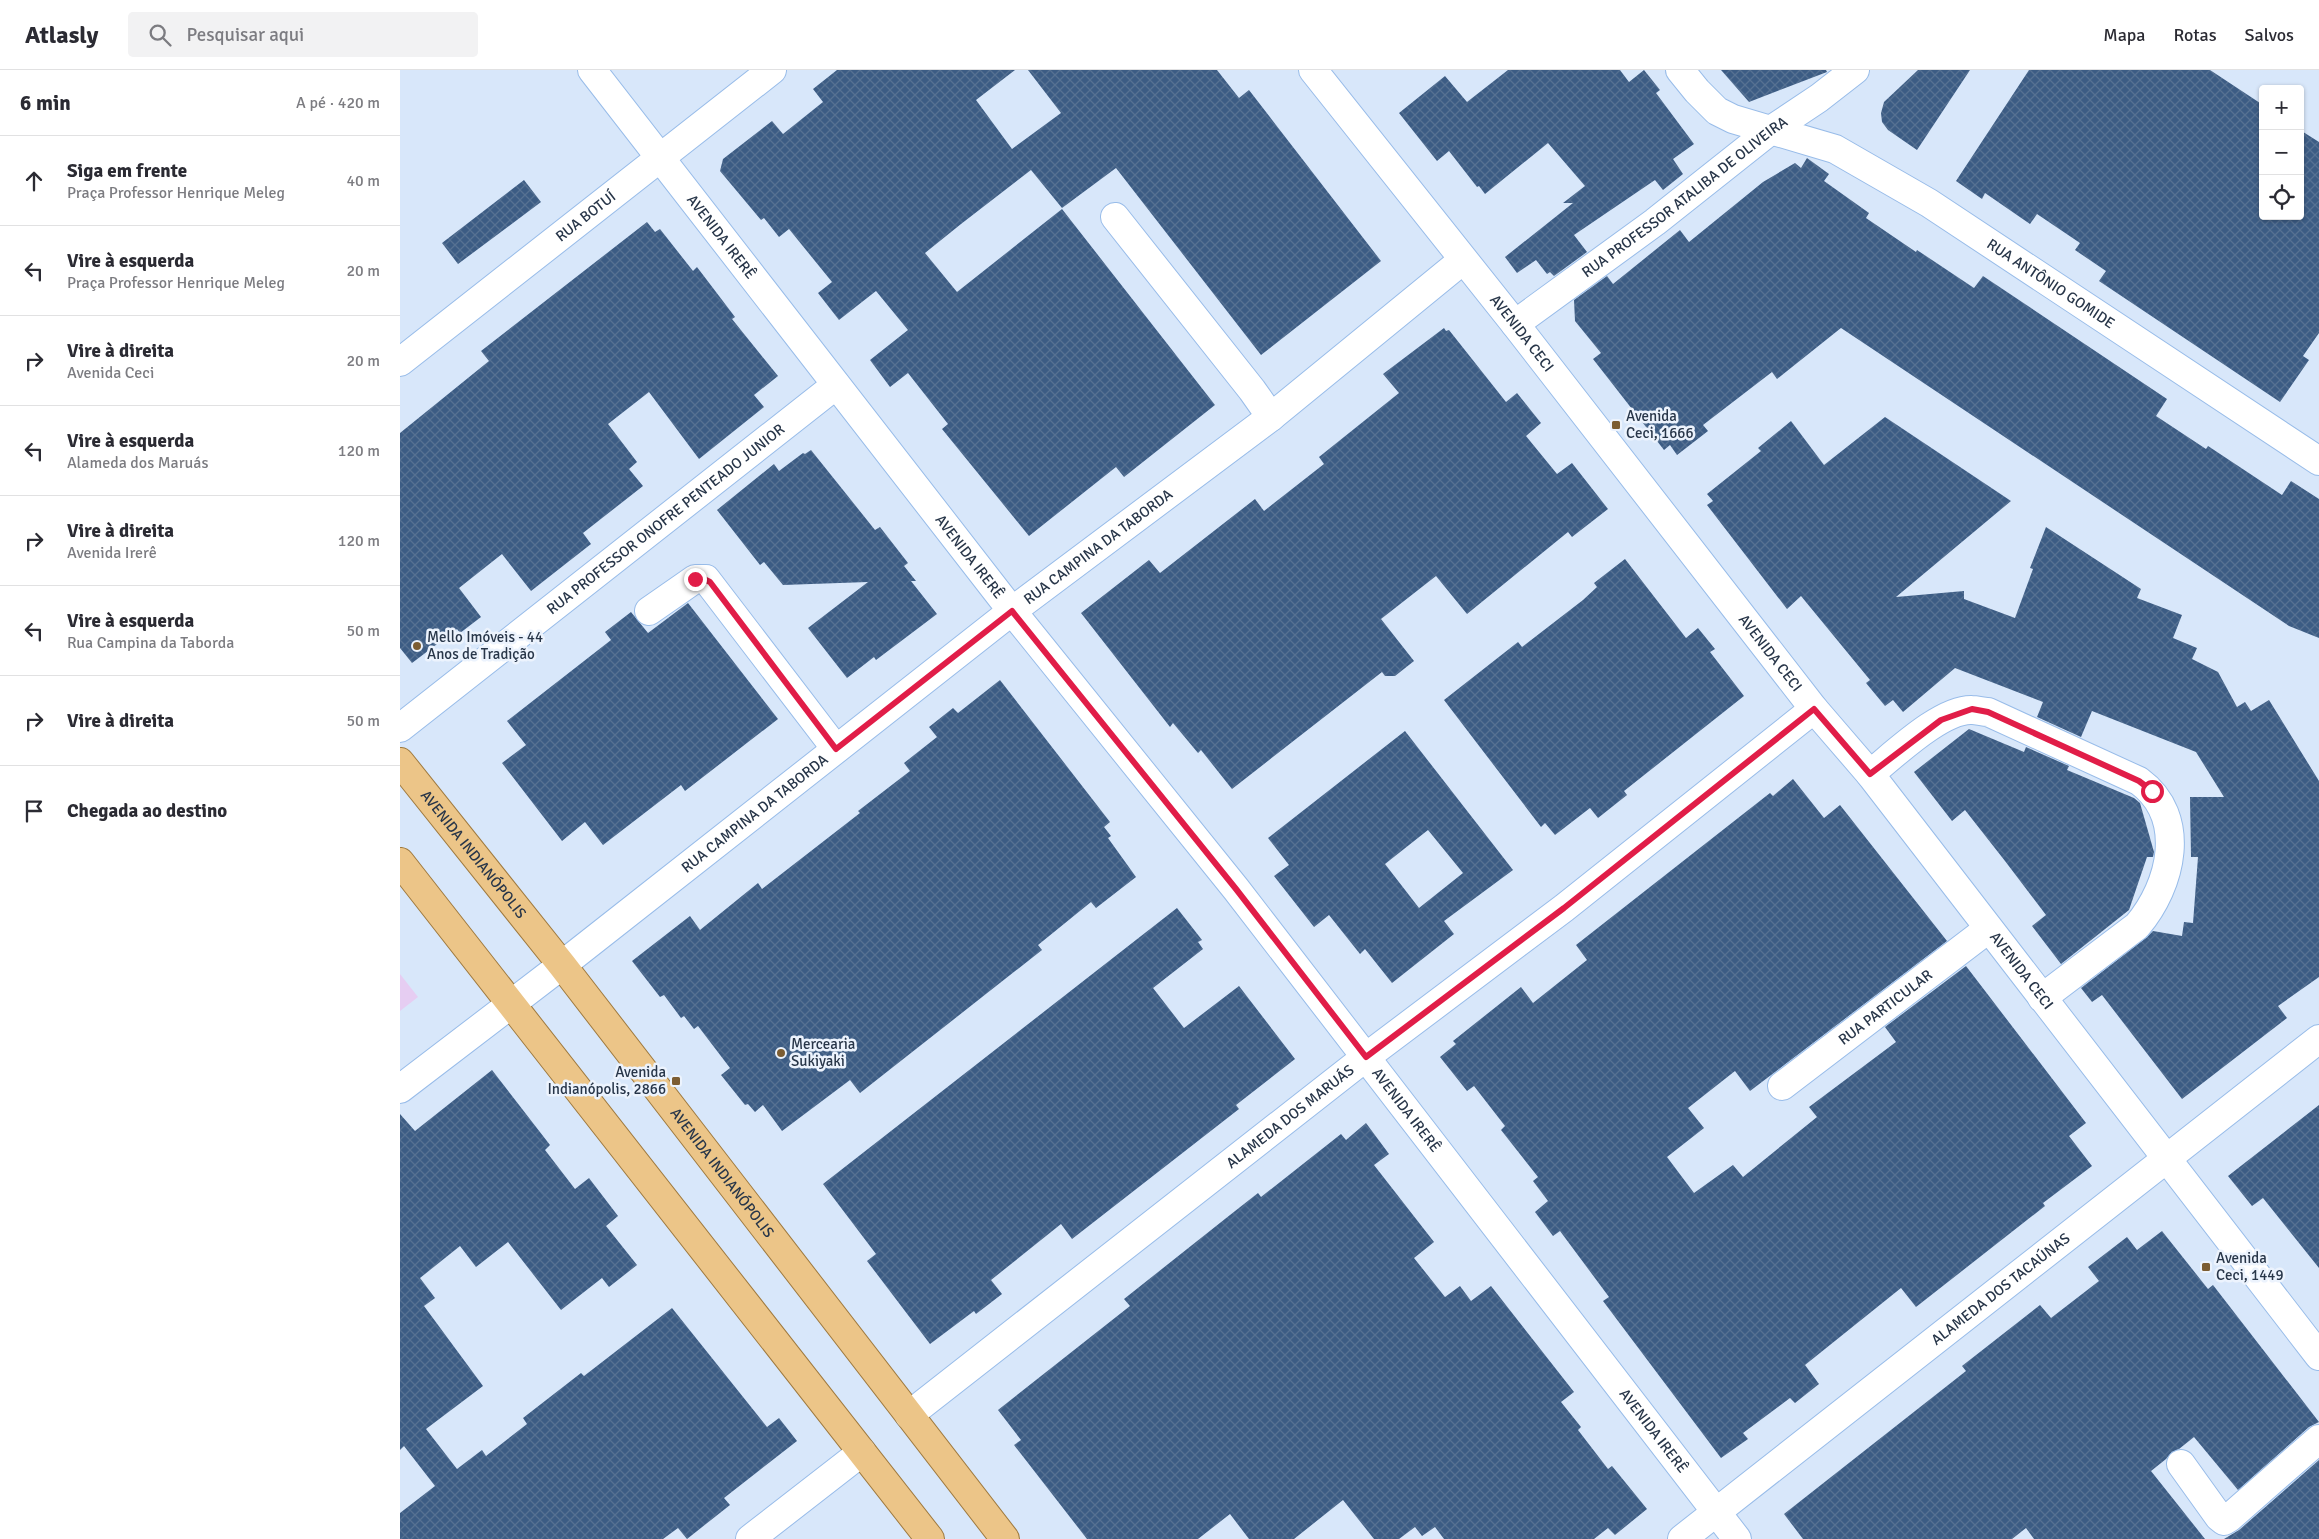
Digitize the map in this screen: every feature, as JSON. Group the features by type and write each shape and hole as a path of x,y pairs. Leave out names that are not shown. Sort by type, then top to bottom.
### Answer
{"main road":[{"name":"AVENIDA INDIANÓPOLIS","path":"400,762 562,965 1005,1539"},
{"path":"400,862 930,1539"}],"street":[{"name":"AVENIDA IRERÊ","path":"592,70 1012,611 1236,889 1737,1539"},
{"name":"RUA BOTUÍ","path":"400,362 772,70"},
{"name":"AVENIDA CECI","path":"1313,70 1516,324 1814,709 1870,774 2319,1356"},
{"name":"RUA ANTÔNIO GOMIDE","path":"1680,70 1717,111 1733,119 1835,149 1929,203 2319,461"},
{"name":"RUA PROFESSOR ATALIBA DE OLIVEIRA","path":"1516,324 1655,222 1771,130 1820,98 1855,70"},
{"path":"1115,217 1252,390 1271,417"},
{"name":"RUA CAMPINA DA TABORDA","path":"400,1089 562,965 1012,611 1271,417 1463,260"},
{"name":"RUA PROFESSOR ONOFRE PENTEADO JUNIOR","path":"400,728 836,385"},
{"path":"649,611 695,579 706,579 836,749"},
{"name":"ALAMEDA DOS MARUÁS","path":"909,1415 1366,1057 1564,908 1814,709"},
{"path":"1870,774 1941,720 1972,709 1988,712 2139,781 2152,791 2160,801 2170,834 2169,855 2163,885 2147,914 2137,926 2042,998"},
{"name":"RUA PARTICULAR","path":"1782,1086 1988,929"},
{"name":"ALAMEDA DOS TACAÚNAS","path":"1682,1539 2319,1039"},
{"path":"2181,1464 2219,1517 2224,1520 2229,1518 2319,1439"},
{"path":"750,1539 862,1452"}],"shaded area":[{"path":"400,974 418,997 400,1011"}],"building":[{"path":"837,70 1015,70 976,100 1012,149 1061,113 1028,70 1217,70 1239,98 1249,90 1381,261 1261,355 1116,168 1062,208 1031,170 961,224 925,253 957,292 1062,209 1215,405 1124,477 1116,467 1029,536 942,429 948,424 908,373 890,387 870,360 908,330 876,291 839,320 818,293 832,282 789,229 779,237 764,218 761,220 720,171 723,159 772,121 783,134 823,102 813,89"},
{"path":"1508,70 1620,70 1629,82 1644,70 1660,90 1656,93 1694,144 1673,159 1683,174 1663,190 1655,180 1574,235 1587,252 1554,276 1550,272 1547,274 1536,260 1517,273 1505,257 1573,203 1563,203 1585,186 1548,143 1485,194 1479,186 1477,187 1449,151 1437,161 1399,113 1445,76 1467,102"},
{"path":"1721,70 1826,70 1827,72 1749,102"},
{"path":"1918,70 1970,70 1917,150 1888,130 1882,122 1881,113 1884,102"},
{"path":"2029,70 2210,70 2259,102 2259,220 2304,220 2304,133 2319,142 2319,333 2303,356 2309,360 2280,402 2099,281 2106,271 2075,250 2080,243 2037,214 2030,224 1985,193 1982,199 1956,181"},
{"path":"1807,158 1829,174 1824,181 1869,213 1866,218 1916,252 1917,250 1974,288 1983,276 2167,399 2156,416 2206,449 2208,446 2282,495 2291,481 2319,499 2319,638 2289,626 1841,328 1777,379 1772,372 1703,425 1708,431 1677,455 1670,445 1664,450 1593,359 1601,353 1575,321 1574,300 1607,276 1613,284 1680,230 1689,242 1763,182 1795,163 1801,168"},
{"path":"524,180 541,202 458,264 442,243"},
{"path":"647,222 655,232 660,229 693,271 697,267 735,317 732,319 778,376 754,395 764,407 699,459 649,392 608,424 637,462 629,469 643,486 583,533 591,544 531,591 502,554 459,588 481,617 460,633 457,629 412,663 400,648 400,433 489,361 481,351"},
{"path":"1444,328 1446,331 1449,330 1506,402 1517,393 1541,423 1526,436 1557,474 1572,463 1608,509 1572,537 1568,532 1467,614 1436,576 1381,619 1414,661 1395,676 1385,676 1382,672 1232,789 1201,750 1198,753 1173,723 1170,727 1081,613 1149,560 1160,573 1255,499 1264,511 1324,464 1319,457 1399,393 1383,374"},
{"path":"1885,417 2011,501 1896,597 1964,591 1964,599 2015,618 2033,569 2030,568 2046,527 2141,589 2137,598 2182,615 2173,638 2197,648 2192,659 2218,672 2237,707 2245,702 2251,711 2269,700 2319,781 2319,977 2278,1006 2287,1018 2182,1099 2102,995 2092,1002 2081,988 2153,931 2182,936 2184,922 2193,923 2198,857 2191,857 2190,797 2224,797 2196,752 2092,711 2081,737 2037,717 2043,702 1955,668 1903,712 1893,700 1885,706 1866,683 1870,680 1801,596 1787,609 1707,505 1713,501 1707,494 1761,451 1758,448 1791,421 1824,465"},
{"path":"811,450 875,530 880,527 908,563 904,566 916,581 911,581 937,614 876,660 874,657 847,678 808,628 868,582 783,585 764,562 760,565 717,510 774,464 779,471 803,453 805,454"},
{"path":"1625,559 1686,638 1698,628 1715,649 1710,652 1744,696 1624,791 1627,795 1598,818 1590,808 1555,835 1545,823 1541,827 1444,700 1518,642 1522,647 1583,600 1597,587 1594,583"},
{"path":"688,603 778,719 685,791 681,785 603,845 585,822 562,841 502,763 526,745 507,721 611,640 605,632 631,612 648,633"},
{"path":"1000,680 1110,822 1104,827 1111,836 1108,838 1136,877 1096,908 1091,902 1038,945 1042,950 860,1093 850,1080 782,1131 763,1105 755,1112 748,1104 745,1105 721,1075 730,1068 698,1026 694,1029 684,1016 681,1018 664,995 660,997 632,961 690,916 700,930 758,883 762,889 860,813 858,811 910,771 904,763 937,737 929,727 953,708 958,713"},
{"path":"1969,729 2024,752 2026,747 2069,766 2067,770 2134,798 2140,803 2154,852 2153,857 2147,857 2129,910 2061,964 2032,926 2046,915 2005,861 1965,810 1952,821 1914,772"},
{"path":"1405,731 1513,870 1444,921 1454,934 1392,983 1365,949 1360,954 1329,915 1314,927 1274,876 1289,865 1268,838","holes":["1428,830 1463,873 1419,908 1385,864"]},
{"path":"1793,779 1824,818 1840,805 1947,941 1750,1091 1735,1071 1688,1108 1704,1128 1667,1157 1694,1193 1733,1165 1743,1177 1817,1117 1809,1107 1896,1042 1885,1027 1966,966 2086,1123 2069,1136 2092,1166 2043,1203 2045,1206 1916,1307 1901,1288 1805,1365 1819,1384 1795,1403 1790,1398 1743,1433 1748,1439 1721,1458 1603,1301 1609,1297 1560,1231 1553,1236 1535,1212 1548,1201 1533,1181 1538,1177 1501,1130 1505,1126 1474,1086 1467,1091 1440,1057 1456,1044 1453,1041 1521,987 1533,1003 1587,960 1576,945 1770,793 1773,796"},
{"path":"1177,908 1202,940 1198,942 1203,949 1153,988 1184,1028 1239,986 1295,1059 1236,1105 1239,1109 1072,1239 1061,1224 991,1280 1002,1294 976,1314 974,1311 930,1344 867,1261 876,1254 823,1184"},
{"path":"492,1070 550,1145 545,1150 575,1189 589,1178 618,1216 606,1226 637,1265 609,1287 602,1278 561,1310 508,1242 476,1267 460,1246 420,1278 435,1298 424,1306 483,1386 426,1429 457,1469 482,1450 486,1456 527,1424 523,1418 581,1373 584,1376 672,1308 767,1427 779,1418 797,1441 724,1498 730,1505 687,1539 678,1528 663,1539 400,1539 400,1513 435,1486 404,1446 400,1450 400,1114 415,1131"},
{"path":"2319,1105 2319,1268 2263,1198 2252,1206 2228,1176"},
{"path":"1366,1123 1389,1154 1374,1165 1434,1242 1414,1258 1445,1297 1460,1286 1471,1301 1491,1286 1574,1392 1561,1402 1581,1427 1578,1430 1608,1469 1612,1466 1647,1509 1615,1535 1608,1528 1594,1539 1444,1539 1435,1527 1422,1536 1415,1527 1399,1539 1374,1539 1343,1500 1294,1539 1249,1539 1230,1514 1198,1539 1087,1539 1014,1445 1021,1440 998,1410 1130,1306 1124,1299 1258,1193 1261,1197 1341,1134 1346,1140"},
{"path":"2162,1231 2208,1289 2213,1285 2319,1422 2309,1427 2238,1490 2194,1437 2172,1452 2151,1471 2205,1539 2034,1539 2026,1528 2012,1539 1803,1539 1784,1514 1966,1371 1962,1366 2040,1305 2051,1318 2099,1281 2088,1267 2127,1237 2137,1250"},
{"path":"2319,1460 2319,1539 2224,1539 2239,1530"}],"place":[{"name":"Avenida Ceci, 1666","path":"1616,425"},
{"name":"Mello Imóveis - 44 Anos de Tradição","path":"417,646"},
{"name":"Mercearia Sukiyaki","path":"781,1053"},
{"name":"Avenida Indianópolis, 2866","path":"676,1081"},
{"name":"Avenida Ceci, 1449","path":"2206,1267"}],"route":[{"path":"695,579 702,578 710,582 836,749 1012,611 1236,889 1366,1057 1564,908 1814,709 1870,774 1941,720 1955,713 1972,709 1988,712 2139,781 2152,791"}]}
